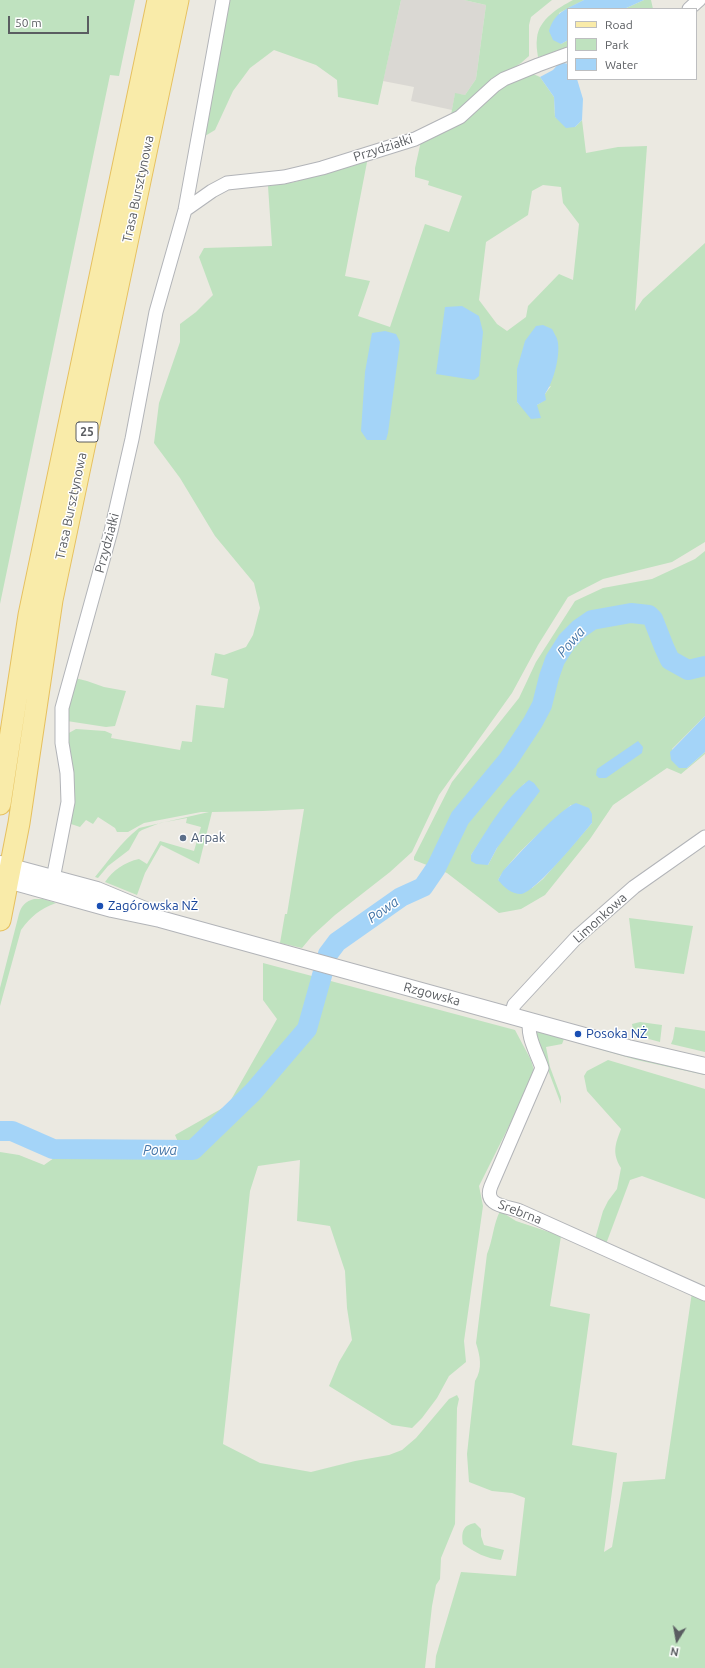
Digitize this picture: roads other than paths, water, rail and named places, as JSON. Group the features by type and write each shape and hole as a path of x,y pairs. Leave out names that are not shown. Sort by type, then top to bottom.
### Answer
{"main road":[{"name":"Trasa Bursztynowa","path":"0,804 28,615 158,0"},
{"name":"Trasa Bursztynowa","path":"0,920 5,873 19,823 53,592 178,0"}],"street":[{"name":"Przydziałki","path":"53,879 68,802 67,773 62,743 62,708 111,531 132,439 156,312 185,210 222,0"},
{"path":"690,8 699,0"},
{"name":"Przydziałki","path":"185,210 212,191 227,183 284,177 322,168 415,139 460,117 495,85 538,65 567,54"},
{"name":"Limonkowa","path":"511,1015 514,1005 576,938 634,887 705,838"},
{"path":"5,873 53,879 75,892"},
{"path":"5,873 75,892"},
{"name":"Rzgowska","path":"75,892 96,890 144,909 160,919 628,1048 705,1066"},
{"name":"Srebrna","path":"530,1020 528,1026 529,1034 542,1068 488,1194 489,1198 494,1202 520,1210 705,1294"}],"water":[{"path":"584,0 644,0 626,8 567,8"},
{"path":"567,8 567,41 561,44 553,40 549,31 555,19"},
{"path":"560,62 567,64 567,80 577,80 583,99 582,120 575,127 566,128 555,117 554,97 540,77 553,70"},
{"path":"462,306 479,316 483,332 479,376 474,380 436,374 445,307"},
{"path":"543,325 552,329 556,336 558,343 558,356 553,377 545,394 546,400 537,405 541,418 531,419 517,402 517,369 525,341 536,326"},
{"path":"385,331 396,334 400,342 388,433 386,440 367,440 361,431 365,372 372,333"},
{"path":"705,716 705,752 687,768 679,768 671,760 670,752"},
{"path":"638,741 643,747 642,753 606,778 599,778 596,775 597,769"},
{"path":"529,780 534,783 540,791 497,848 488,865 476,864 471,861 471,855 504,805"},
{"path":"576,803 589,808 592,814 592,823 547,875 528,891 517,894 505,888 498,880 503,871 549,823"}],"waterway":[{"name":"Powa","path":"0,1131 12,1131 53,1149 193,1150 253,1092 307,1029 328,954 337,942 401,897 423,887 436,868 460,818 508,760 533,722 542,705 555,660 567,641 579,629 592,620 631,613 649,615 653,619 670,660 688,670 705,666"}],"place":[{"name":"Arpak","path":"183,838"},
{"name":"Zagórowska NŻ","path":"100,906"},
{"name":"Posoka NŻ","path":"578,1034"}]}
